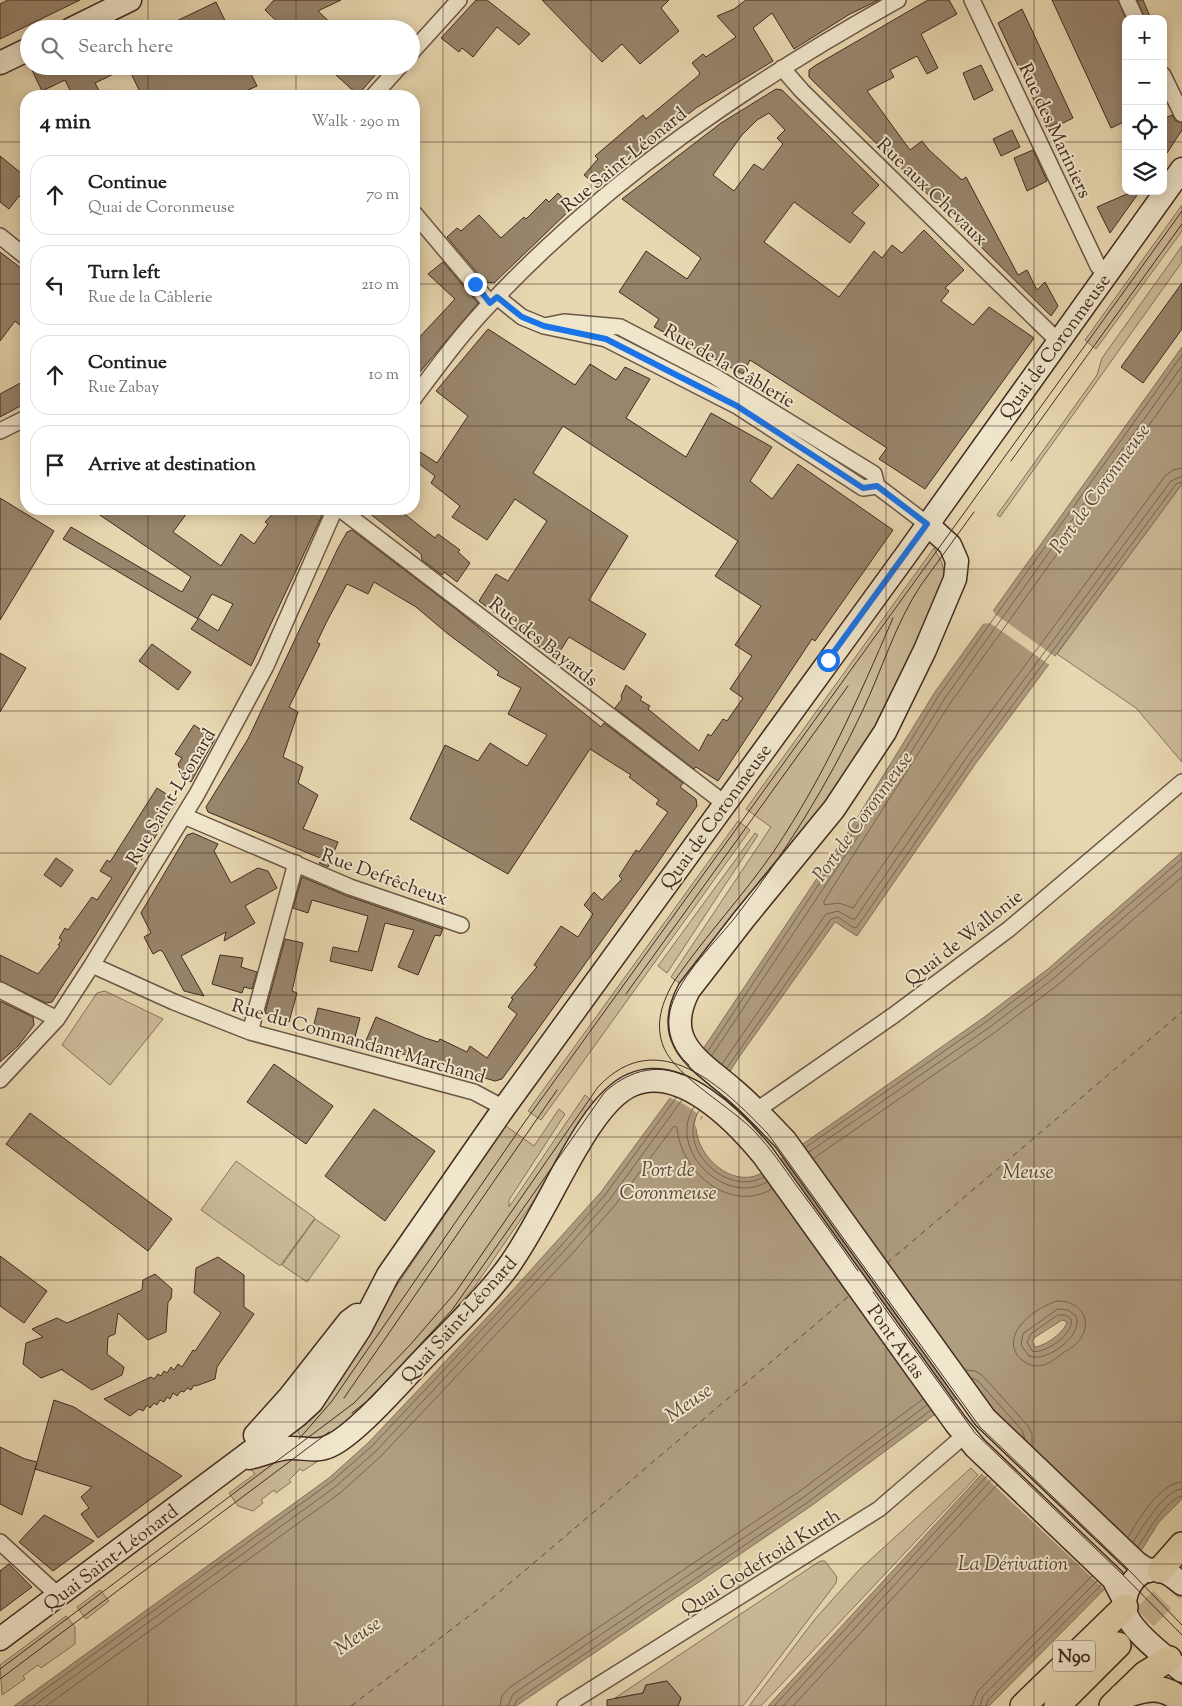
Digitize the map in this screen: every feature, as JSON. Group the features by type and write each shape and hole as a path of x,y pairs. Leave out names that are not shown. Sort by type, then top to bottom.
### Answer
{"main road":[{"path":"1148,1568 1182,1545"},
{"name":"N90","path":"1023,1706 1122,1597"},
{"name":"N90","path":"1057,1706 1122,1650 1075,1706"},
{"path":"1117,1701 1145,1674 1175,1665"},
{"path":"1117,1701 1146,1689 1160,1689 1176,1696 1182,1702"}],"street":[{"path":"89,20 130,0"},
{"path":"420,43 459,0"},
{"name":"Rue des Mariniers","path":"972,0 1098,266 1106,275"},
{"path":"1127,0 1134,15"},
{"name":"Rue Saint-Léonard","path":"420,391 494,300 613,188 676,139 782,68 892,2"},
{"path":"0,63 20,53"},
{"name":"Rue aux Chevaux","path":"782,68 802,91 1058,341"},
{"path":"378,90 392,75"},
{"path":"1167,83 1182,114"},
{"name":"Quai de Coronmeuse","path":"504,1108 1182,169"},
{"name":"Rue de la Câblerie","path":"420,220 494,300 522,317 544,326 606,339 737,406 863,488 877,486 927,524"},
{"path":"0,236 20,252"},
{"path":"0,431 20,421"},
{"name":"Rue Saint-Léonard","path":"0,1080 56,1019 92,965 184,816 218,757 266,666 332,515"},
{"name":"Rue des Bayards","path":"348,515 724,804"},
{"name":"Pont Atlas","path":"927,524 948,541 957,561 951,592 926,650 885,732 848,789 689,990 681,1009 681,1034 692,1054 757,1110 785,1140 968,1397 1005,1439 1148,1568 1170,1574 1182,1584"},
{"name":"Quai de Wallonie","path":"757,1110 894,1015 1009,929 1182,782"},
{"name":"Rue Defrêcheux","path":"184,816 350,887 461,925"},
{"name":"Rue Defrêcheux","path":"250,1032 296,863"},
{"name":"Rue du Commandant Marchand","path":"92,965 174,1002 250,1032 474,1092 504,1108"},
{"path":"0,990 56,1019"},
{"name":"Quai Saint-Léonard","path":"239,1461 287,1448 314,1451 331,1446 368,1416 494,1284 522,1247 584,1137 612,1098 640,1082 672,1082"},
{"name":"Pont Atlas","path":"672,1082 688,1089 744,1132 763,1155 965,1435 1122,1597"},
{"name":"Quai Saint-Léonard","path":"0,1639 306,1409 323,1387 360,1330 388,1275 504,1108"},
{"name":"Quai Saint-Léonard","path":"220,1475 226,1463 256,1435 349,1321 376,1299"},
{"path":"302,1450 290,1435 286,1424 288,1411 300,1395 310,1371"},
{"name":"Quai Godefroid Kurth","path":"565,1706 879,1509 965,1435"},
{"path":"0,1542 59,1596"},
{"path":"1148,1568 1136,1577 1122,1597 1132,1625 1175,1665"}],"shaded area":[{"path":"1182,205 1182,231 1096,349 1085,340"},
{"path":"1182,246 1182,262 1000,517 997,515 1097,375 1102,358"},
{"path":"1182,484 1182,762 1136,708 1057,654"},
{"path":"934,548 942,563 945,577 919,647 850,774 685,987 671,977 771,827 746,809"},
{"path":"738,821 750,830 541,1120 528,1111"},
{"path":"755,833 758,835 667,973 658,966"},
{"path":"105,991 163,1019 110,1085 62,1045 97,993"},
{"path":"585,1095 599,1106 475,1286 392,1381 328,1439 307,1440 299,1434 296,1426 367,1329 506,1126 534,1146 559,1109 565,1114 509,1200 509,1207"},
{"path":"236,1161 315,1218 280,1266 201,1210"},
{"path":"315,1219 340,1236 307,1282 282,1265"},
{"path":"273,1457 318,1461 303,1471 300,1469 289,1480 291,1482 276,1493 274,1490 261,1500 263,1503 253,1511 238,1506 229,1493 255,1474 249,1467"},
{"path":"971,1468 978,1475 761,1706 749,1706 815,1619 859,1570"},
{"path":"820,1561 825,1561 837,1577 836,1583 743,1706 678,1706 681,1698 667,1681 646,1685 643,1693 615,1698"},
{"path":"100,1590 109,1601 86,1619 77,1607"},
{"path":"66,1616 75,1627 75,1644 41,1668 38,1665 23,1676 25,1679 2,1695 0,1665"}],"water":[{"name":"Meuse","path":"1182,347 1182,484 976,763 857,936 835,922 737,1060 696,1127 702,1149 718,1167 738,1177 760,1174 983,1018 1048,969 1182,852 1182,1499 1159,1522 1139,1554 989,1706 768,1706 1014,1439 969,1389 811,1506 516,1706 14,1706 329,1478 368,1443 512,1291 601,1192 673,1094 852,826 935,692","holes":["1062,1320 1067,1322 1063,1330 1054,1338 1035,1347 1032,1341 1034,1338"]}],"pier":[{"path":"1015,575 992,609 995,614 1057,658 1051,666 990,623 982,624 922,709"},
{"path":"700,1049 728,1082 704,1117 701,1116 699,1132 706,1148 700,1139 695,1124 697,1113 682,1103 668,1097"},
{"path":"1011,1438 1140,1557 1106,1591 980,1472"}],"building":[{"path":"8,0 80,0 39,20 20,20 20,29 0,39 0,4"},
{"path":"274,0 341,0 318,11 328,20 276,20 265,10"},
{"path":"476,0 487,0 530,34 519,45 497,27 473,57 462,48 459,52 441,38"},
{"path":"542,0 669,0 661,8 679,31 640,64 622,44 602,62"},
{"path":"746,0 879,0 850,14 794,49 772,13 753,28 773,61 696,108 597,186 584,175 598,159 595,156 643,115 646,119 698,76 700,73 692,63 703,54 706,57 736,37 717,16 734,9"},
{"path":"928,0 949,0 957,14 921,34 938,68 927,74 917,56 890,70 894,77 867,91 910,150 922,141 929,150 962,180 966,177 1018,275 1027,270 1037,290 1045,282 1058,306 1051,316 809,77 809,70 816,65"},
{"path":"1052,0 1118,0 1124,15 1122,15 1122,123 1111,128"},
{"path":"1137,0 1143,0 1149,15 1143,15"},
{"path":"216,2 225,20 179,20"},
{"path":"1022,9 1073,118 1059,125 1057,123 1047,128 998,23"},
{"path":"981,65 993,90 974,100 963,73"},
{"path":"34,75 112,75 95,83 99,90 70,90 65,80 42,90"},
{"path":"132,75 252,75 257,86 248,90 139,90"},
{"path":"336,75 375,75 362,90 352,90"},
{"path":"776,89 782,90 879,185 852,213 865,223 850,243 794,202 764,242 839,297 874,251 882,258 892,245 902,253 924,230 964,270 945,288 949,291 941,301 973,325 989,307 1034,338 925,489 879,459 887,448 750,360 743,374 654,327 659,319 619,292 646,251 687,279 701,258 622,199 721,123","holes":["769,113 785,130 777,138 783,144 763,170 754,164 734,191 713,175 742,135 757,120"]},
{"path":"1172,115 1176,121 1182,123 1182,130 1167,153 1167,150 1167,117"},
{"path":"1012,130 1020,147 1001,156 993,139"},
{"path":"1033,150 1047,181 1027,191 1014,158"},
{"path":"0,156 20,172 20,197 9,209 0,202"},
{"path":"558,193 572,208 494,283 485,282 447,237 457,228 461,231 479,215 501,238 524,217 526,219 546,199 549,202"},
{"path":"1125,195 1137,195 1110,233 1097,207"},
{"path":"0,252 20,267 20,325 15,321 0,341"},
{"path":"443,262 478,303 420,372 420,337 455,299 428,274"},
{"path":"1182,283 1182,329 1143,383 1121,367"},
{"path":"488,329 575,385 590,364 616,380 625,367 650,379 626,418 686,457 711,413 772,447 750,481 772,499 798,464 893,530 815,641 812,639 718,781 696,767 694,769 615,708 622,699 621,696 626,685 642,697 640,700 650,706 648,709 699,751 708,734 711,736 723,719 727,721 743,698 730,689 752,656 735,645 761,606 715,576 738,541 563,426 533,473 628,536 589,600 646,634 624,670 569,637 555,659 479,601 496,574 508,581 547,521 515,499 487,540 452,517 460,506 431,483 435,476 420,465 420,452 437,463 468,416 436,391"},
{"path":"20,383 20,406 0,417 0,394"},
{"path":"0,498 20,510 20,515 28,515 54,531 0,620"},
{"path":"100,515 186,515 173,532 221,566 241,534 254,544 268,524 265,522 271,515 322,515 251,666 191,629 198,619 63,539 71,527 182,592 191,577","holes":["212,594 233,604 218,631 198,618"]},
{"path":"372,515 406,515 435,538 438,534 460,550 458,552 470,563 457,582 444,572 442,575 422,560 421,554"},
{"path":"352,530 457,610 601,727 604,723 683,783 680,787 696,799 697,806 652,871 502,1079 495,1081 365,1043 376,1017 425,1038 438,1042 440,1039 467,1052 470,1046 487,1058 517,1014 508,1007 513,999 511,998 537,967 534,965 561,926 578,937 593,914 584,905 594,892 602,900 622,879 619,876 636,850 639,852 668,812 656,804 659,800 629,777 631,775 590,749 508,874 410,819 445,745 478,761 490,743 527,766 547,735 508,714 521,688 497,675 499,672 448,634 416,607 374,582 368,594 347,584 317,642 320,644 289,707 298,712 283,757 303,767 298,783 318,795 303,829 338,842 328,867 319,863 325,860 208,812 206,807 248,739 338,548 347,532"},
{"path":"152,644 191,672 178,690 139,661"},
{"path":"0,653 26,668 0,712"},
{"path":"194,725 215,739 191,782 182,776 178,764 182,758 175,754"},
{"path":"157,788 177,801 95,936 52,1002 46,1003 0,981 0,955 38,974 60,946 58,945 62,940 59,938 65,928 68,930 92,897 97,900 112,878 100,871 107,860 110,862"},
{"path":"193,833 218,844 214,851 231,883 258,868 268,871 277,888 245,906 255,923 224,941 226,932 181,956 204,996 184,991 163,952 160,950 153,954 144,937 151,933 141,913 187,835"},
{"path":"56,858 73,870 61,887 44,875"},
{"path":"302,877 347,896 443,929 440,936 435,935 418,975 398,967 414,930 385,923 372,971 330,961 333,947 358,952 368,916 312,900 308,913 293,908"},
{"path":"285,939 303,943 292,991 297,993 289,1022 265,1013"},
{"path":"220,955 243,958 241,967 257,972 252,989 244,987 242,993 212,984"},
{"path":"0,1001 33,1017 34,1025 19,1045 0,1062"},
{"path":"318,1008 360,1018 354,1041 313,1028"},
{"path":"274,1064 333,1106 306,1144 247,1102"},
{"path":"374,1109 435,1151 385,1221 325,1176"},
{"path":"30,1113 172,1219 148,1251 6,1144"},
{"path":"0,1256 47,1291 24,1323 0,1306"},
{"path":"218,1257 244,1275 244,1307 254,1314 217,1367 215,1379 196,1386 194,1385 191,1390 187,1388 177,1396 173,1393 170,1399 167,1397 164,1402 160,1400 157,1405 154,1403 150,1408 147,1405 143,1411 139,1409 130,1416 104,1399 151,1377 154,1379 158,1374 161,1376 164,1371 167,1373 171,1367 174,1370 178,1364 182,1367 193,1350 195,1351 221,1313 194,1293 196,1268"},
{"path":"155,1274 172,1289 171,1299 168,1302 166,1332 148,1340 118,1313 115,1334 108,1337 107,1354 124,1367 122,1375 92,1390 63,1369 41,1378 23,1364 26,1343 43,1337 32,1329 57,1318 67,1323 142,1290 143,1280"},
{"path":"54,1400 74,1407 182,1476 98,1538 81,1514 89,1508 81,1497 92,1487 35,1469 22,1515 0,1504 0,1447 25,1459 37,1462"},
{"path":"44,1515 94,1541 53,1571 19,1542"},
{"path":"9,1564 32,1587 0,1611 0,1571"},
{"path":"667,1681 681,1698 678,1706 607,1706 607,1700 643,1693 646,1685"}],"ferry route":[{"path":"887,1263 1182,1012"},
{"path":"351,1706 490,1600 850,1295"}],"tunnel":[{"path":"1119,1644 1182,1579"}],"tram line":[{"path":"299,1439 332,1401 524,1123 1182,211"},
{"path":"1011,461 1182,224"},
{"path":"921,585 974,512"},
{"path":"689,1065 678,1053 671,1039 669,1015 676,995 700,959 755,891 805,817 849,739 896,631 921,585"},
{"path":"858,1271 782,1165 756,1133 692,1081 671,1059 661,1039 660,1022 666,996 675,980 762,868 809,794 853,708 893,618"},
{"path":"626,994 848,686"},
{"path":"0,1669 354,1403 410,1345 455,1293 598,1087 621,1069 644,1061 666,1061 689,1069 731,1098 768,1134 980,1427 1125,1566 1182,1625"},
{"path":"352,1413 371,1398 452,1310 604,1093 621,1080 640,1072 661,1070 683,1075"},
{"path":"344,1398 557,1090"},
{"path":"873,1292 975,1433 1120,1572 1182,1635"},
{"path":"0,1679 329,1432"}],"route":[{"path":"475,284 490,303 497,297 522,317 544,326 606,339 737,406 863,488 877,486 927,524 828,660"}],"water label":[{"name":"Port de Coronmeuse","path":"1099,488"},
{"name":"Port de Coronmeuse","path":"862,816"},
{"name":"Port de Coronmeuse","path":"668,1180"},
{"name":"La Dérivation","path":"1013,1563"}]}
